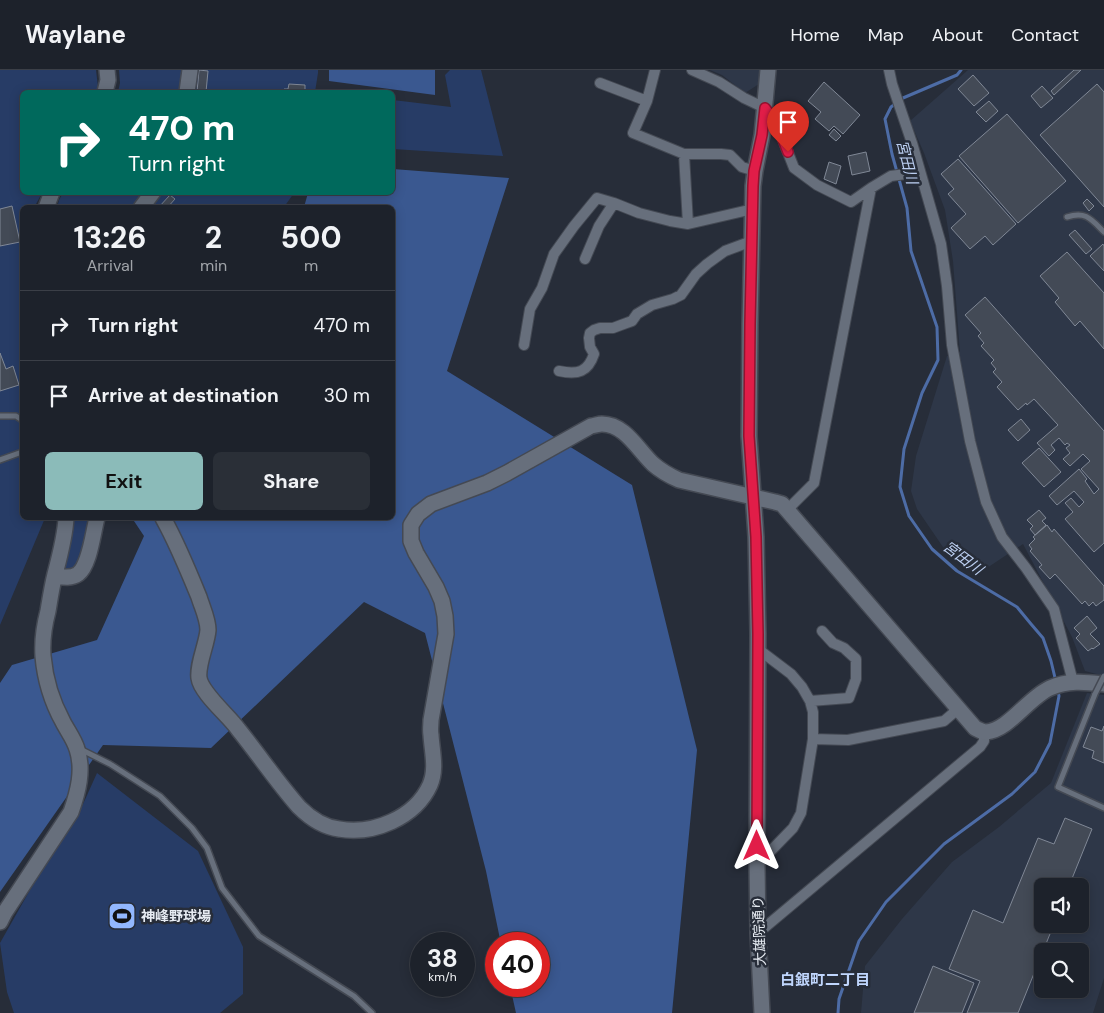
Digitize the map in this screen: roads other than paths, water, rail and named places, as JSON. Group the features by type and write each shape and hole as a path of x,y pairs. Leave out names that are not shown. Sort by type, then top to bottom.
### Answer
{"street":[{"path":"106,70 108,80 106,90"},
{"path":"187,90 190,70"},
{"path":"655,70 647,101 633,133 684,154 730,155 742,167 754,171"},
{"path":"692,70 719,82 744,98 765,108 776,122 794,168 817,185 851,202 891,176 920,172"},
{"name":"大雄院通り","path":"762,1013 757,866 758,649 756,537 749,436 752,208 754,171 762,135 768,70"},
{"path":"889,70 941,244 952,345 970,441 986,502 1002,537 1054,609 1069,682"},
{"path":"600,83 647,101"},
{"path":"684,154 688,224"},
{"path":"788,509 814,483 871,188"},
{"path":"524,345 530,309 542,288 554,254 597,198 647,215 688,224 752,208"},
{"path":"585,259 599,226 614,203"},
{"path":"559,371 570,374 578,373 587,368 594,354 590,347 589,338 590,333 594,330 621,326 632,321 637,314 652,305 681,295 696,274 719,255 752,241"},
{"path":"164,520 187,568 206,618 207,638 199,670 201,685 238,728 298,807 309,817 337,829 365,830 394,820 415,806 423,797 433,776 431,720 446,634 445,616 442,600 411,541 411,525 418,514 431,504 487,483 591,426 602,424 619,429 629,437 654,466 665,474 679,480 782,504 975,728 984,732 997,730 1050,688 1069,682 1099,689"},
{"path":"0,922 70,812 77,796 80,780 77,748 52,699 46,678 43,656 43,633 66,520"},
{"path":"55,576 70,577 78,574 88,556 97,520"},
{"path":"810,701 849,698 856,679 856,659 844,648 833,643 822,631"},
{"path":"757,866 793,828 801,813 813,739 813,712 810,701 802,687 791,674 758,649"},
{"path":"813,739 848,740 944,721 958,710"},
{"path":"758,933 980,747 984,741 984,732"}],"lane":[{"path":"1067,217 1077,214 1086,216 1104,232"},
{"path":"0,416 16,416 20,419"},
{"path":"0,460 20,453"},
{"path":"1104,675 1058,787 1104,808"},
{"path":"77,748 110,764 160,796 192,828 207,848 222,888 259,936 354,996 372,1013"}],"waterway":[{"name":"宮田川","path":"961,70 957,75 903,98 891,107 885,119 892,154 907,208 911,251 937,327 938,360 922,393 904,449 900,487 909,516 932,549 957,571 1017,607 1043,638 1056,682"},
{"name":"宮田川","path":"838,1013 839,999 859,941 886,902 944,844 1012,794 1035,772 1050,743 1059,696 1058,691"}],"place":[{"name":"神峰野球場","path":"122,916"}],"district":[{"name":"白銀町二丁目","path":"825,980"}]}
